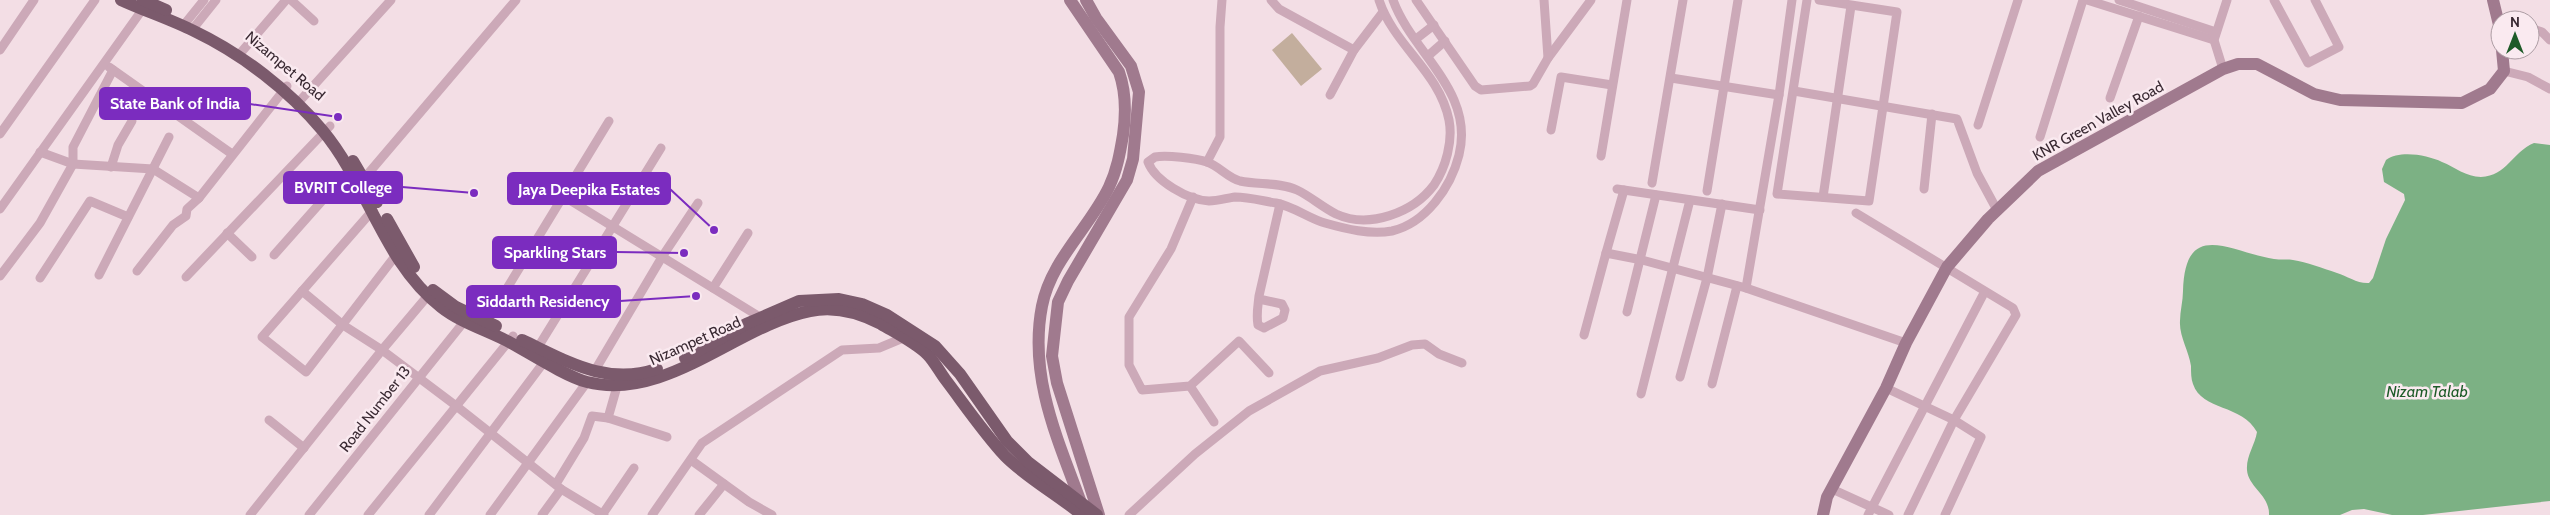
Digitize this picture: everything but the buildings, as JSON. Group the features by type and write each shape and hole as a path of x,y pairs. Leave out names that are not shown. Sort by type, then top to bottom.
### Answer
{"main road":[{"name":"Nizampet Road","path":"121,0 142,5 190,24 241,52 300,101 327,129 353,167 430,293"},
{"name":"Nizampet Road","path":"362,181 373,210 396,255 443,309 485,325 591,377 618,384 652,379 679,370 770,325 811,310 844,311 865,316 904,338 928,355 1004,454 1021,471 1083,511 1098,515"},
{"name":"Nizampet Road","path":"591,377 632,374 670,364 760,317 799,301 839,299 862,304 887,315 935,346 960,374 1007,441 1083,511"}],"street":[{"path":"0,50 34,0"},
{"path":"0,134 96,0"},
{"path":"190,24 204,0"},
{"path":"190,24 216,0"},
{"path":"241,52 286,0"},
{"path":"291,0 314,21"},
{"path":"300,101 391,0"},
{"path":"362,181 516,0"},
{"path":"1070,0 1085,26 1111,58 1123,84 1125,119 1120,156 1108,189 1055,271 1042,306 1038,354 1040,380 1046,406 1083,511"},
{"path":"1086,0 1096,18 1131,66 1136,81 1138,109 1133,159 1127,180 1068,281 1058,302 1052,356 1057,383 1098,515"},
{"path":"1208,162 1220,137 1220,27 1222,0"},
{"path":"1271,0 1279,9 1354,50"},
{"path":"1120,156 1148,162 1159,156 1208,162 1238,180 1296,190 1337,214 1356,220 1381,218 1405,210 1425,196 1440,175 1448,150 1449,122 1442,96 1431,76 1397,36 1382,12 1378,0"},
{"path":"1148,162 1151,171 1158,178 1193,197 1209,201 1236,197 1280,204 1294,208 1323,222 1352,230 1375,232 1393,230 1415,220 1432,207 1451,179 1460,154 1461,127 1456,103 1444,78 1410,33 1393,0"},
{"path":"1416,0 1475,86 1481,90 1530,86 1548,58 1591,0"},
{"path":"1544,0 1548,58"},
{"path":"1601,156 1627,0"},
{"path":"1652,183 1683,0"},
{"path":"1707,191 1738,0"},
{"path":"1712,384 1742,287 1760,210 1792,0"},
{"path":"1807,0 1777,194 1869,201 1897,12 1820,0"},
{"path":"1978,125 2018,0"},
{"path":"2040,137 2085,0 2215,36"},
{"path":"2119,0 2215,36"},
{"path":"2223,69 2215,36 2227,0"},
{"path":"2274,0 2308,63 2339,47 2315,0"},
{"path":"0,209 142,5"},
{"path":"1823,198 1851,6"},
{"path":"1330,95 1354,50 1382,12"},
{"path":"2110,98 2139,16"},
{"path":"1416,40 1434,25"},
{"path":"2540,31 2550,40"},
{"path":"1428,55 1445,42"},
{"path":"2503,60 2504,71 2528,77 2550,89"},
{"path":"102,63 232,154"},
{"name":"KNR Green Valley Road","path":"1823,515 1832,488 1886,388 1906,344 1947,267 1997,210 2038,171 2223,69 2238,64 2257,64 2314,94 2340,100 2462,103 2490,89 2504,71"},
{"path":"0,276 40,223 73,164 73,147 112,70"},
{"path":"1551,130 1561,77 1612,85"},
{"path":"1671,78 1779,95"},
{"path":"137,271 173,226 186,216 187,209 199,198 285,89"},
{"path":"1794,91 1957,119 1977,173 1997,210"},
{"path":"1924,189 1932,114"},
{"path":"111,166 118,145 132,121"},
{"path":"485,325 609,121"},
{"path":"186,277 327,129"},
{"path":"99,275 169,137"},
{"path":"429,515 491,432 541,354 613,226 661,148"},
{"path":"40,152 73,164 153,169 199,198"},
{"path":"274,255 353,167"},
{"path":"1236,197 1238,180"},
{"path":"1584,335 1606,253 1620,190 1760,210"},
{"path":"1627,312 1642,260 1656,195"},
{"path":"563,196 760,317"},
{"path":"1193,197 1171,249 1129,317 1129,365 1142,390 1190,386 1239,341 1269,373"},
{"path":"1640,394 1674,269 1690,200"},
{"path":"40,278 90,201 128,217"},
{"path":"490,515 591,377 662,257 698,204"},
{"path":"1259,299 1280,204"},
{"path":"1680,378 1707,278 1722,204"},
{"path":"373,210 262,337 306,372 396,255"},
{"path":"1856,213 1947,267 1984,293 2013,308 2016,315 1954,420 1908,515"},
{"path":"227,233 252,257"},
{"path":"713,288 748,233"},
{"path":"1606,253 1642,260 1742,287 1906,344"},
{"path":"302,291 342,325 382,350 559,486 603,515 634,468"},
{"path":"250,515 430,293"},
{"path":"1870,511 1984,293"},
{"name":"Road Number 13","path":"309,515 467,317"},
{"path":"652,515 702,443 842,350 879,348 904,338"},
{"path":"368,515 455,405 511,339"},
{"path":"1129,515 1195,454 1250,411 1320,372 1425,344 1439,354 1462,364"},
{"path":"608,418 618,384"},
{"path":"1190,386 1214,422"},
{"path":"1886,388 1954,420 1981,436 1945,515"},
{"path":"542,515 584,438 592,416 608,418 667,437"},
{"path":"269,420 304,448"},
{"path":"691,460 772,515"},
{"path":"1071,474 1087,476"},
{"path":"699,515 724,484"},
{"path":"1832,488 1870,511 1888,515"}],"shaded area":[{"path":"1292,33 1322,69 1301,86 1272,50"}],"water":[{"name":"Nizam Talab","path":"2534,143 2550,145 2550,501 2423,515 2392,515 2364,509 2352,510 2340,515 2269,515 2266,502 2248,476 2247,470 2248,460 2257,432 2242,416 2205,399 2198,393 2192,382 2190,360 2181,332 2180,321 2186,268 2192,254 2201,247 2213,245 2226,247 2274,259 2304,262 2357,281 2369,283 2373,278 2386,239 2405,200 2404,194 2384,182 2382,169 2386,160 2406,154 2421,156 2436,159 2465,174 2476,177 2490,176 2497,173 2526,147"}],"place":[{"name":"State Bank of India","path":"338,117"},
{"name":"BVRIT College","path":"474,193"},
{"name":"Jaya Deepika Estates","path":"714,230"},
{"name":"Sparkling Stars","path":"684,253"},
{"name":"Siddarth Residency","path":"696,296"}]}
